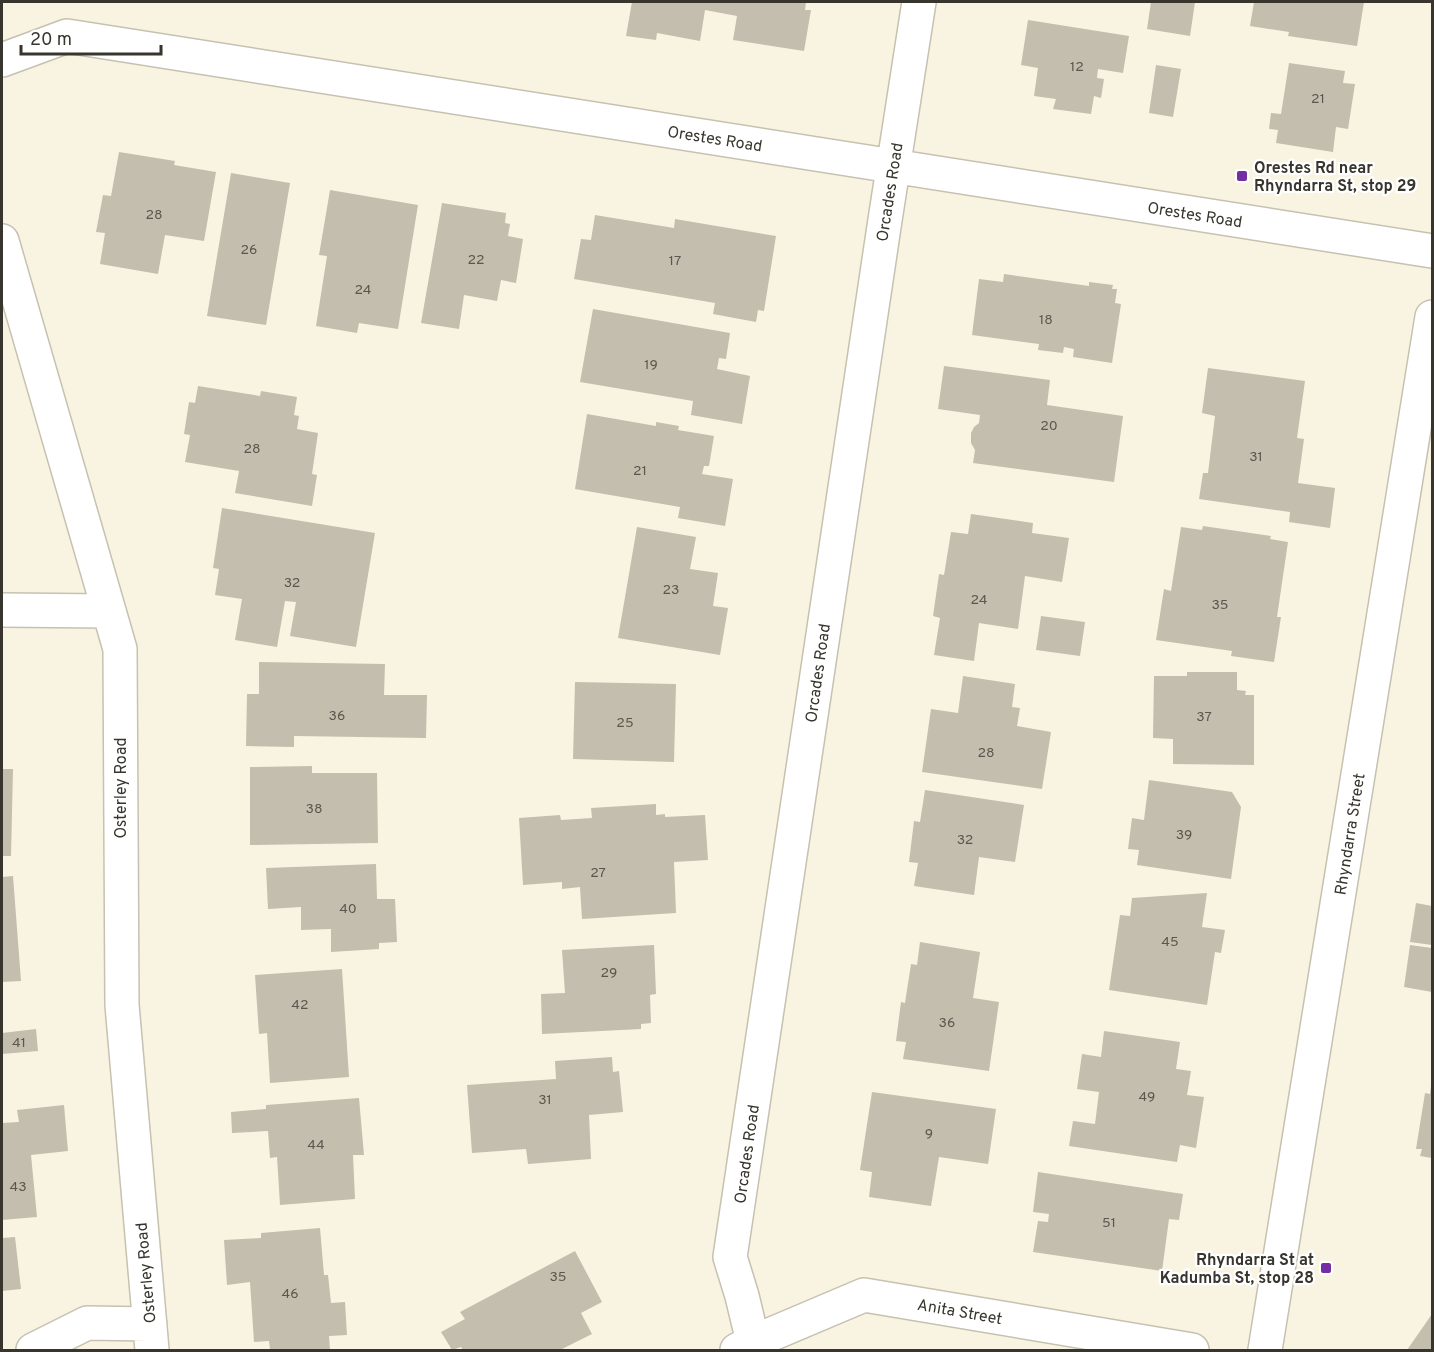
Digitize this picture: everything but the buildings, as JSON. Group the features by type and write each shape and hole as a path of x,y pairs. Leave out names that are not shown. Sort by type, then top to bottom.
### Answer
{"street":[{"name":"Orcades Road","path":"745,1346 742,1296 730,1257 919,2"},
{"name":"Orestes Road","path":"2,60 67,36 1432,251"},
{"name":"Osterley Road","path":"2,241 120,649 122,1005 151,1337"},
{"name":"Rhyndarra Street","path":"1265,1350 1432,317"},
{"path":"2,610 109,611"},
{"name":"Anita Street","path":"745,1346 864,1295 1192,1350"},
{"path":"33,1350 87,1323 151,1337"}],"place":[{"name":"Orestes Rd near Rhyndarra St, stop 29","path":"1242,176"},
{"name":"Rhyndarra St at Kadumba St, stop 28","path":"1326,1268"}]}
